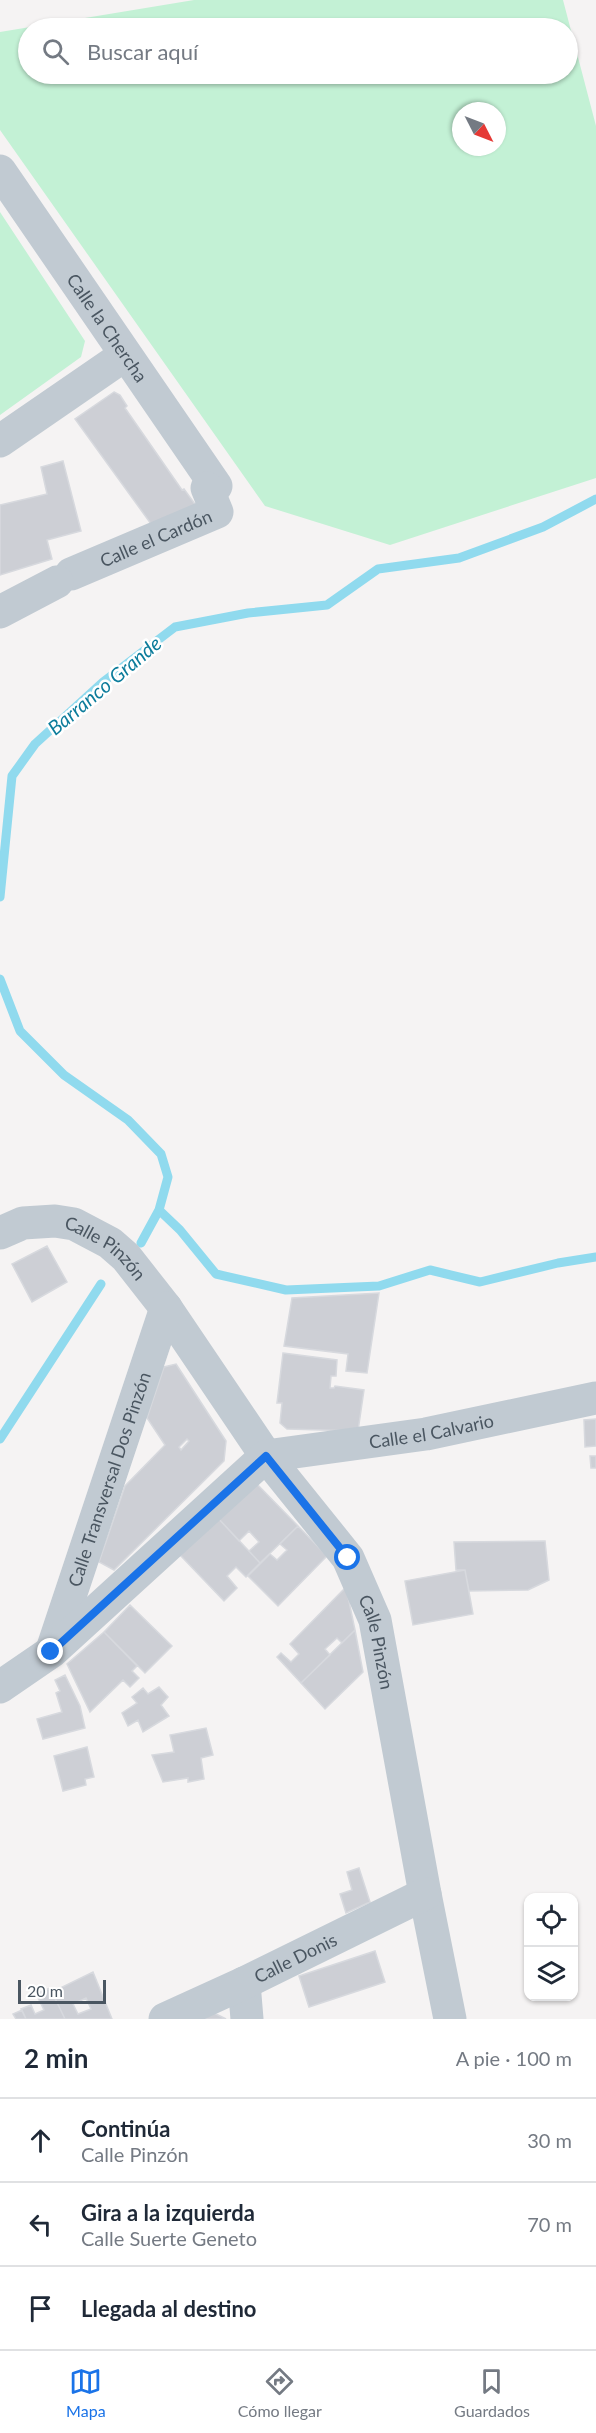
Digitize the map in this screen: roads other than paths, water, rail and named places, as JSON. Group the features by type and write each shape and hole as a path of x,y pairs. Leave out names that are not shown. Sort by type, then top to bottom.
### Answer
{"street":[{"name":"Calle la Chercha","path":"0,171 211,487"},
{"path":"0,441 125,355"},
{"name":"Calle el Cardón","path":"0,612 64,579 217,512 211,487"},
{"name":"Calle Pinzón","path":"0,1233 23,1223 55,1221 74,1224 110,1243 126,1257 166,1308 266,1456 348,1558 375,1620 424,1894 450,2019"},
{"name":"Calle Transversal Dos Pinzón","path":"51,1652 166,1308"},
{"name":"Calle el Calvario","path":"266,1456 426,1434 596,1398"},
{"path":"0,1687 51,1652 266,1456"},
{"name":"Calle Donis","path":"165,2019 424,1894"},
{"path":"243,1983 247,2019"}],"waterway":[{"name":"Barranco Grande","path":"0,897 12,776 35,744 103,682 175,627 248,613 327,605 378,569 459,558 543,527 596,499"},
{"name":"Barranco Grande","path":"0,979 20,1031 64,1075 128,1120 161,1154 168,1177 159,1210 141,1243"},
{"path":"159,1210 180,1230 216,1274 286,1290 379,1286 430,1270 480,1282 558,1263 596,1257"},
{"name":"Barranco Grande","path":"0,1439 101,1284"}]}
